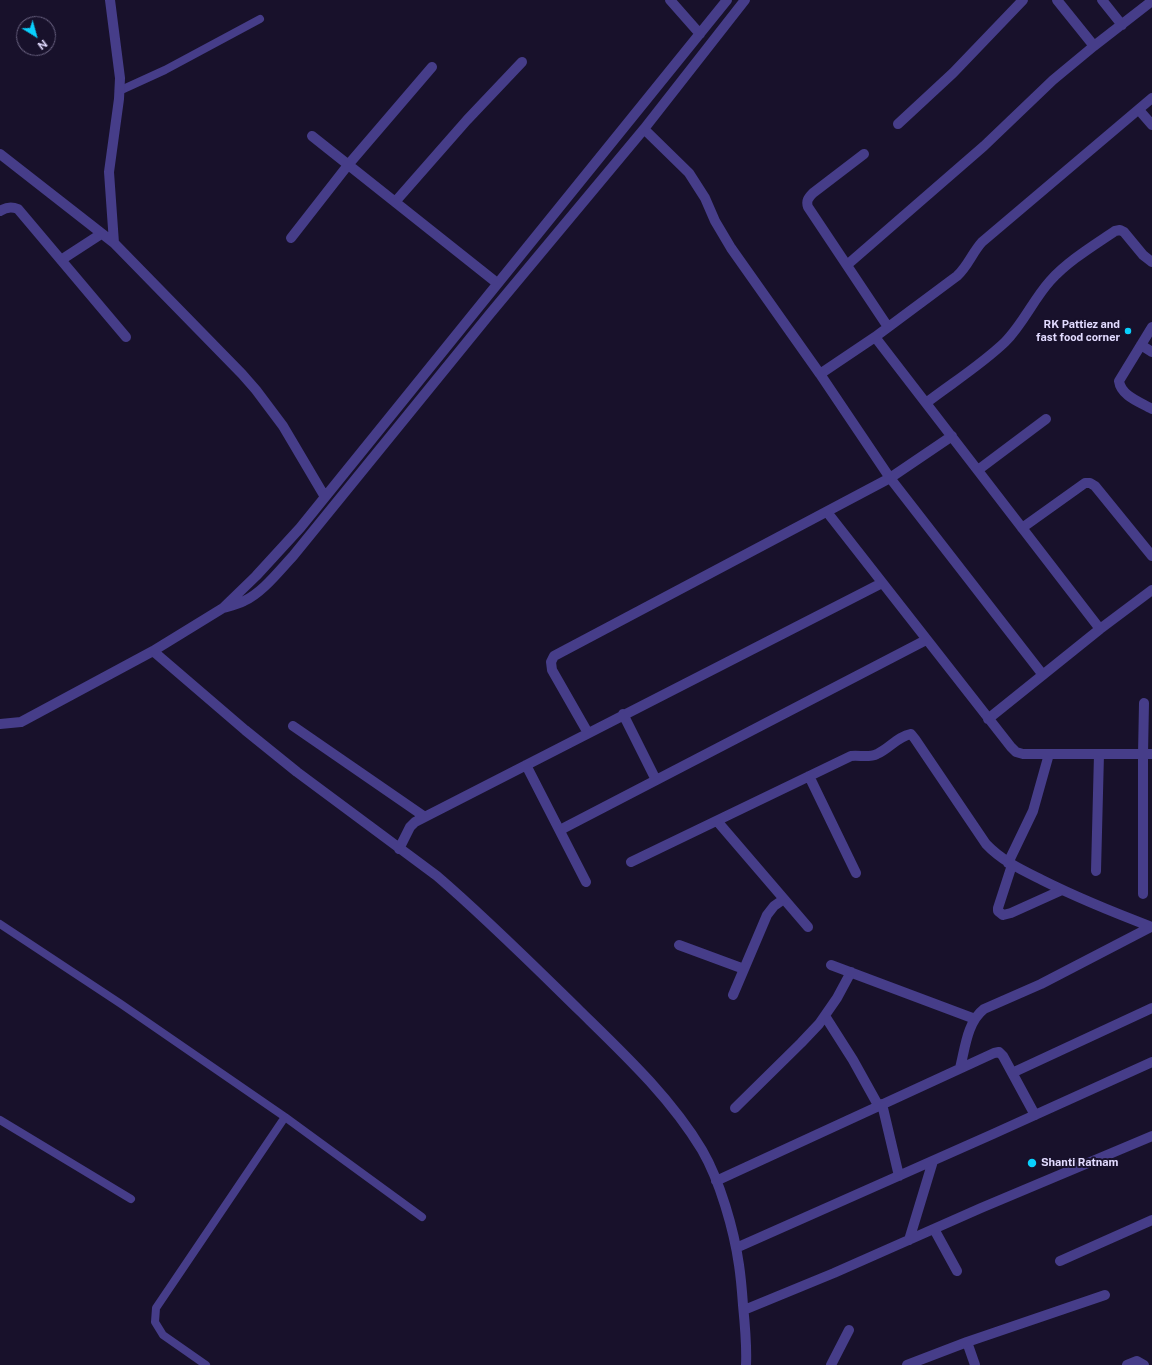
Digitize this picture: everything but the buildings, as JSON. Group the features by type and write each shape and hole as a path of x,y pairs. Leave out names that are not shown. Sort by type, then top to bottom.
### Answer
{"street":[{"path":"110,0 118,65 119,91 109,172 114,243"},
{"path":"670,0 700,34"},
{"path":"0,724 20,722 153,651 223,608 273,558 325,497 727,0"},
{"path":"223,608 252,597 293,556 494,309 644,129 746,0"},
{"path":"898,124 953,73 1023,0"},
{"path":"1057,0 1094,46"},
{"path":"1102,0 1122,25"},
{"path":"847,265 984,146 1053,80 1152,1"},
{"path":"395,202 467,120 522,62"},
{"path":"291,238 348,165 432,67"},
{"path":"820,374 888,327 957,276 968,263 977,248 1152,98"},
{"path":"1139,110 1152,125"},
{"path":"644,129 689,173 705,198 715,222 731,248 820,374 890,478 1042,675"},
{"path":"312,136 498,283"},
{"path":"0,154 114,243 256,390 283,426 325,497"},
{"path":"864,154 808,197 807,202 808,207 888,327"},
{"path":"0,211 11,206 18,209 126,337"},
{"path":"926,403 993,353 1015,331 1036,297 1050,280 1064,267 1115,231 1120,230 1124,232 1143,255 1152,262"},
{"path":"61,260 101,234"},
{"path":"1152,326 1119,381 1120,387 1124,392 1152,409"},
{"path":"874,337 1100,629"},
{"path":"1141,345 1152,352"},
{"path":"978,470 1046,419"},
{"path":"588,733 552,670 550,662 554,656 890,478 952,436"},
{"path":"1022,528 1085,483 1090,483 1096,486 1152,556"},
{"path":"827,512 988,719 1016,752 1023,754 1147,754"},
{"path":"399,849 410,827 424,817 882,583"},
{"path":"988,719 1100,629 1152,590"},
{"path":"560,830 926,640"},
{"path":"153,651 245,730 297,772 437,876 498,930 627,1057 666,1101 702,1151 716,1181 730,1225 739,1265 747,1344 746,1365"},
{"path":"1143,894 1147,754 1144,703"},
{"path":"624,714 656,780"},
{"path":"293,726 424,817"},
{"path":"631,862 851,756 872,756 878,754 905,735 911,734 986,844 998,857 1062,890 1102,908 1152,927"},
{"path":"1049,754 1033,811 1010,864 998,911 1002,915 1011,913 1062,890"},
{"path":"1096,871 1099,754"},
{"path":"526,764 586,882"},
{"path":"809,776 856,872"},
{"path":"717,821 808,926"},
{"path":"732,995 767,915 774,906 784,899"},
{"path":"960,1068 975,1018 984,1009 1041,984 1152,927"},
{"path":"679,945 744,969"},
{"path":"832,965 975,1018"},
{"path":"735,1108 801,1043 825,1016 851,972"},
{"path":"1012,1073 1152,1008"},
{"path":"825,1016 880,1104 899,1176"},
{"path":"716,1181 880,1104 994,1053 999,1052 1003,1056 1035,1115"},
{"path":"736,1248 1152,1062"},
{"path":"744,1310 834,1273 1152,1136"},
{"path":"909,1240 933,1161"},
{"path":"1060,1261 1152,1220"},
{"path":"934,1229 957,1271"},
{"path":"907,1365 967,1342 1105,1295"},
{"path":"831,1365 849,1330"},
{"path":"967,1342 975,1365"},
{"path":"1127,1365 1137,1361 1144,1365"}],"lane":[{"path":"119,91 166,70 260,19"},
{"path":"0,924 121,1004 285,1117 422,1216"},
{"path":"206,1365 163,1335 155,1322 156,1308 285,1117"},
{"path":"0,1120 131,1199"}],"place":[{"name":"RK Pattiez and fast food corner","path":"1128,331"},
{"name":"Shanti Ratnam","path":"1032,1163"}]}
